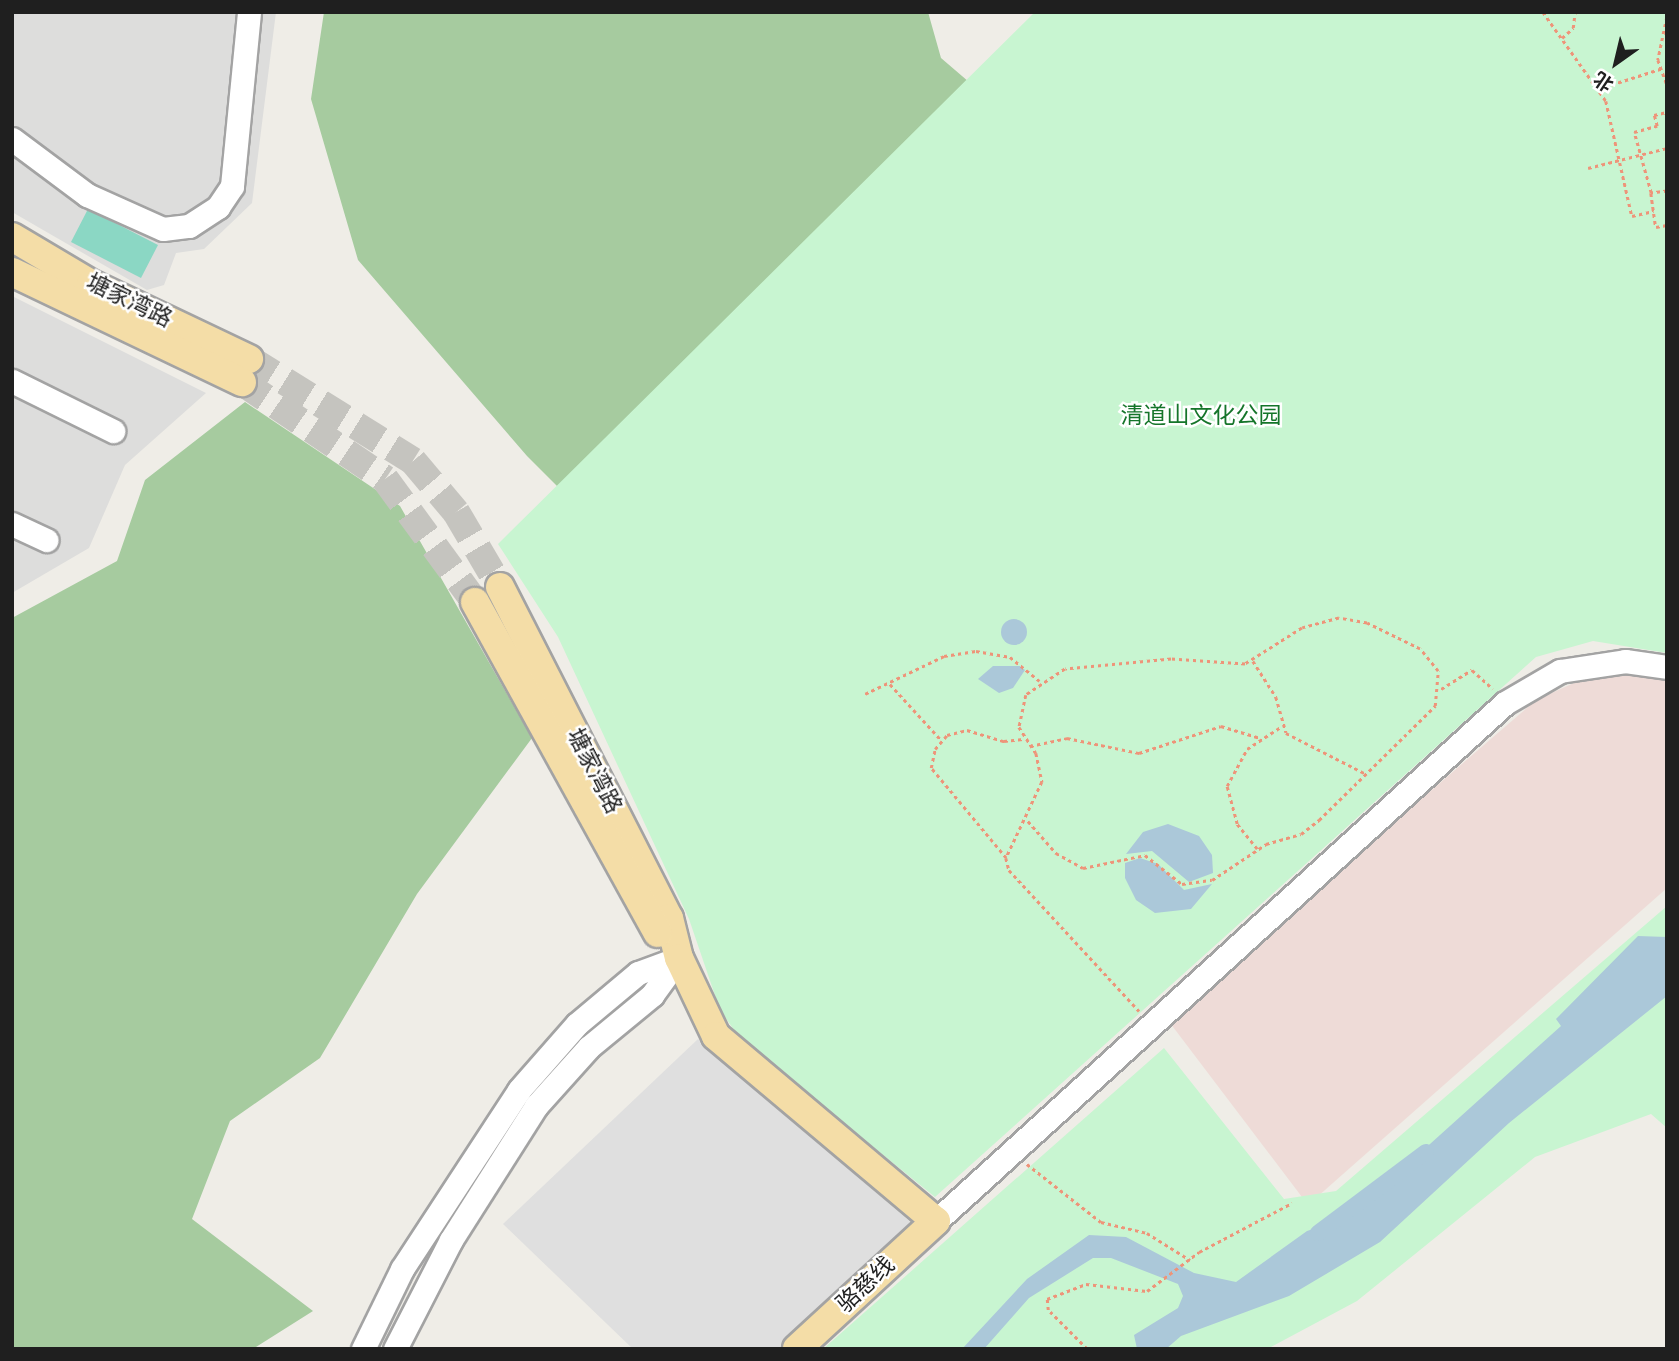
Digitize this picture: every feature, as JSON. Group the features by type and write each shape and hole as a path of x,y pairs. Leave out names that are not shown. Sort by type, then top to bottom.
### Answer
{"main road":[{"name":"塘家湾路","path":"12,237 245,371 12,272"},
{"name":"塘家湾路","path":"500,587 669,918 678,958 706,1021 732,1054 936,1221"},
{"name":"塘家湾路","path":"475,602 651,926 678,958"},
{"name":"骆慈线","path":"797,1349 936,1221"}],"street":[{"path":"12,139 87,195 163,229 189,226 218,207 232,186 249,12"},
{"path":"12,381 113,430"},
{"path":"12,524 46,540"},
{"path":"936,1221 1504,703 1560,671 1625,661 1667,667"},
{"path":"363,1349 402,1269 519,1090 577,1024 638,973 678,958"},
{"path":"395,1349 451,1240 536,1107 589,1047 652,995 678,958"}],"path":[{"path":"1543,12 1598,89 1620,160 1632,216 1653,211"},
{"path":"1562,38 1573,29 1575,12"},
{"path":"1667,17 1660,69 1667,85"},
{"path":"1598,89 1660,69"},
{"path":"1667,112 1654,115 1657,126 1634,132 1651,194 1656,227 1667,225"},
{"path":"1588,167 1667,148"},
{"path":"1651,194 1667,191"},
{"path":"1006,858 1028,821 1042,782 1030,746 1024,738 1019,707 1040,681 1089,667 1252,661 1302,628 1339,618 1367,623 1420,649 1438,671 1441,689 1435,706 1301,834 1257,849 1224,874 1190,887 1145,855 1094,868 1070,864 1028,821"},
{"path":"864,694 890,684 944,656 976,651 1010,657 1040,681"},
{"path":"1252,661 1276,697 1282,726 1298,743 1366,774"},
{"path":"1441,689 1478,671 1504,703"},
{"path":"890,684 942,741"},
{"path":"1030,746 1067,738 1139,753 1221,726 1260,738"},
{"path":"1257,849 1237,824 1227,786 1260,738 1282,726"},
{"path":"1024,738 1004,741 967,730 942,741 932,768 941,786 1006,858 1009,870 1151,1023"},
{"path":"1010,1153 1101,1222 1147,1233 1190,1260"},
{"path":"1087,1349 1048,1310 1047,1299 1086,1284 1147,1291 1190,1260 1292,1203"}],"shaded area":[{"path":"12,12 276,12 252,203 204,249 176,253 164,285 147,290 12,212"},
{"path":"12,296 206,393 125,465 89,548 12,593"},
{"path":"1656,673 1667,676 1667,888 1308,1205 1167,1019 1536,700 1594,674"},
{"path":"698,1039 915,1226 780,1349 633,1349 503,1224"}],"green space":[{"path":"324,12 928,12 941,58 983,94 1282,12 595,524 527,456 358,260 311,99"},
{"name":"清道山文化公园","path":"1035,12 1667,12 1667,653 1593,641 1536,657 935,1197 741,1040 720,1010 689,919 558,637 498,544"},
{"path":"88,209 158,245 141,278 71,242"},
{"path":"245,402 400,506 532,738 417,894 320,1058 230,1121 192,1219 313,1311 253,1349 12,1349 12,618 117,561 145,480"},
{"path":"1667,906 1667,1128 1651,1114 1535,1157 1357,1301 1267,1349 823,1349 1164,1048 1284,1199 1336,1191"}],"water":[{"path":"1014,619 1023,623 1027,632 1023,641 1014,645 1005,641 1001,632 1005,623"},
{"path":"993,666 1020,666 1025,670 1013,688 999,693 978,679"},
{"path":"1168,824 1199,836 1212,855 1213,873 1189,882 1152,851 1126,854 1143,832"},
{"path":"1140,858 1158,864 1184,890 1212,884 1191,909 1155,913 1136,900 1125,878 1125,863"},
{"path":"1638,936 1667,937 1667,996 1509,1123 1380,1242 1289,1296 1181,1336 1166,1349 1137,1349 1134,1335 1178,1308 1183,1296 1178,1284 1111,1258 1093,1258 1029,1298 984,1349 962,1349 1027,1279 1089,1235 1126,1237 1194,1273 1236,1282 1307,1231 1349,1217 1561,1026 1556,1019"}],"waterway":[{"path":"1318,1233 1426,1152"}],"tunnel":[{"path":"249,359 413,461 456,512 500,587"},
{"path":"242,382 385,479 475,602"}]}
